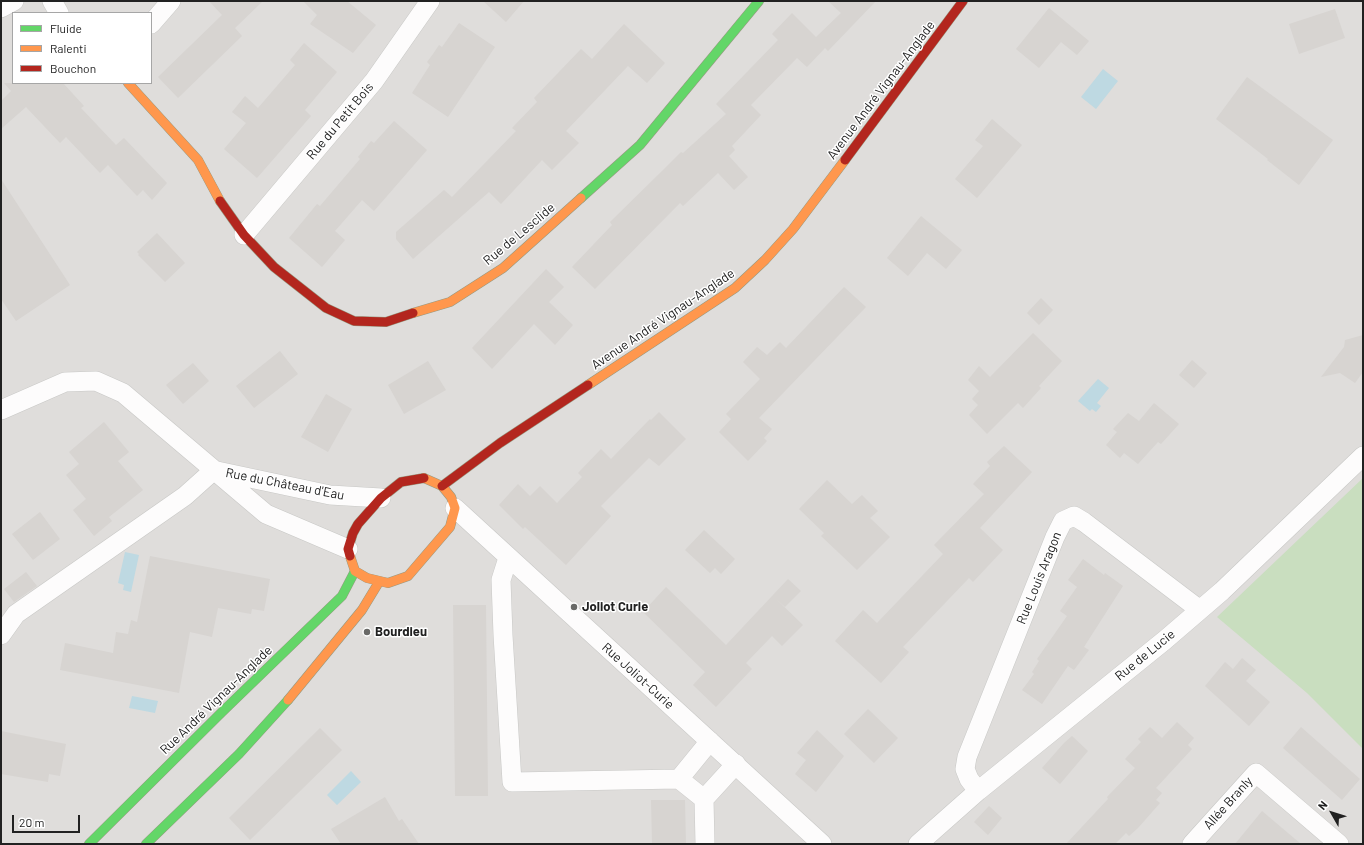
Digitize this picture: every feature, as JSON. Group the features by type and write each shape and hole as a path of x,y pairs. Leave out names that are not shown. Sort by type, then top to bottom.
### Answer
{"street":[{"path":"1,8 14,1"},
{"path":"52,1 58,12"},
{"path":"152,23 171,1"},
{"name":"Rue du Petit Bois","path":"244,235 374,81 430,1"},
{"name":"Rue de Lesclide","path":"129,84 198,160 224,208 244,235 274,267 326,308 354,321 386,322 450,302 503,268 640,145 759,1"},
{"name":"Avenue André Vignau-Anglade","path":"442,486 500,443 735,288 765,260 794,229 963,1"},
{"name":"Rue du Château d'Eau","path":"1,410 65,382 96,381 123,393 266,514 348,549"},
{"name":"Rue de Lucie","path":"922,843 978,791 1222,591 1363,456"},
{"path":"1,635 16,614 185,496 214,470"},
{"name":"Rue du Château d'Eau","path":"214,470 330,494 381,498"},
{"path":"424,478 442,486 451,497 454,508 450,527 408,576 388,583 378,582 367,578 355,571 348,549 352,533 381,498 401,482 424,478"},
{"name":"Rue Joliot-Curie","path":"454,508 822,844"},
{"name":"Rue Louis Aragon","path":"978,791 965,769 967,757 1055,536 1063,521 1074,516 1084,522 1200,610"},
{"path":"508,558 501,580 512,782 679,779 704,799"},
{"name":"Rue André Vignau-Anglade","path":"89,844 342,596 355,571"},
{"path":"148,843 239,754 293,694 362,610 378,582"},
{"path":"679,779 710,741"},
{"path":"705,844 704,799 736,764"},
{"name":"Allée Branly","path":"1192,844 1256,773 1339,844"}],"shaded area":[{"path":"1,1 1363,1 1363,844 1,844"}],"green space":[{"path":"1363,478 1363,749 1307,693 1217,617"}],"water":[{"path":"1103,69 1118,81 1096,109 1081,97"},
{"path":"1098,379 1109,388 1097,403 1101,406 1096,412 1092,409 1090,411 1078,401"},
{"path":"125,552 139,555 131,592 123,590 124,585 118,583"},
{"path":"132,696 158,701 155,713 129,708"},
{"path":"351,771 361,782 337,805 327,795"}],"building":[{"path":"209,1 263,1 235,28 242,36 178,98 158,77 222,15"},
{"path":"303,1 347,1 376,25 353,53 310,24 317,15"},
{"path":"483,1 524,1 506,22"},
{"path":"828,1 876,1 828,51 825,48 807,67 797,58 751,105 761,115 732,146 735,150 729,156 748,177 734,190 718,173 683,206 680,203 595,289 572,267 612,225 610,222 681,152 683,153 726,114 716,104 778,40 772,34 792,13 816,37 841,13"},
{"path":"1049,8 1089,41 1077,55 1061,42 1039,68 1016,49"},
{"path":"1335,9 1345,38 1299,54 1289,24"},
{"path":"459,23 495,47 448,117 412,93 430,65 427,62 439,45 442,47"},
{"path":"624,24 665,63 647,83 628,66 566,131 579,143 552,170 542,160 501,204 489,192 413,259 396,239 396,232 444,190 452,197 516,131 512,128 537,102 534,98 581,49 592,59"},
{"path":"304,43 337,72 305,110 311,116 257,178 224,149 246,123 232,112 245,96 258,108 295,65 290,60"},
{"path":"1247,77 1333,140 1299,185 1216,119"},
{"path":"4,83 64,84 84,106 81,108 116,145 124,138 167,183 152,200 143,190 137,196 108,165 100,173 66,137 60,143 26,107 1,129 1,101 11,91"},
{"path":"992,119 1022,145 977,198 955,179 983,146 975,140"},
{"path":"394,121 427,150 374,211 362,200 335,231 345,240 322,267 289,238 317,204 320,206 360,159 358,157 371,141 374,143"},
{"path":"1,179 70,285 16,321 1,299"},
{"path":"921,216 962,250 946,269 927,253 908,276 887,258"},
{"path":"157,233 185,263 165,282 138,255 139,254 137,252"},
{"path":"546,269 564,287 549,302 573,325 555,345 534,324 492,369 472,348"},
{"path":"844,287 866,307 759,418 772,429 764,438 767,441 748,461 719,432 731,419 726,414 760,379 743,362 757,347 767,355 780,342 786,348"},
{"path":"1041,298 1053,310 1039,325 1027,313"},
{"path":"1033,333 1062,361 1039,386 1041,388 1023,408 1018,403 987,434 969,415 978,405 972,399 979,391 968,380 979,366 990,377"},
{"path":"1363,335 1363,372 1355,383 1340,373 1321,377 1344,347 1345,340"},
{"path":"280,351 298,374 254,408 236,386"},
{"path":"1192,360 1207,373 1194,388 1179,375"},
{"path":"428,361 446,390 404,414 388,385"},
{"path":"193,363 209,381 183,404 166,385"},
{"path":"326,394 352,409 328,452 301,437"},
{"path":"1154,403 1179,424 1161,444 1158,442 1138,464 1124,453 1120,458 1106,445 1117,432 1113,429 1128,413 1139,421"},
{"path":"659,412 686,439 659,466 649,458 601,506 611,516 566,565 525,527 523,529 499,505 518,484 530,496 540,486 557,503 582,477 578,473 601,449 611,459 650,419 651,420"},
{"path":"104,422 129,452 118,461 143,490 109,517 112,521 94,536 73,510 86,499 66,475 79,464 69,452"},
{"path":"1004,446 1032,472 980,528 1003,550 973,582 969,578 903,647 909,652 881,683 835,641 863,610 877,623 943,554 934,545 984,494 973,484 990,466 987,462"},
{"path":"827,480 852,504 862,495 878,511 870,518 890,537 857,570 821,536 824,533 799,509"},
{"path":"40,512 60,539 33,560 12,534"},
{"path":"704,530 735,559 721,574 715,568 710,573 685,550"},
{"path":"150,556 270,579 264,611 252,609 251,614 218,608 212,637 190,632 179,693 60,670 65,643 113,653 116,632 128,634 131,620 137,622"},
{"path":"1083,559 1104,575 1105,573 1123,586 1084,647 1089,650 1074,670 1068,666 1042,704 1022,690 1034,674 1032,672 1039,661 1037,659 1067,616 1060,611 1077,587 1068,580"},
{"path":"26,572 37,586 14,602 4,589"},
{"path":"788,579 801,591 785,607 776,599 803,625 782,646 772,636 746,663 752,669 716,707 693,685 705,672 643,612 666,587 726,645"},
{"path":"453,605 486,605 488,796 455,796"},
{"path":"1242,658 1256,670 1246,681 1270,702 1249,726 1205,686 1225,662 1233,669"},
{"path":"868,709 898,738 874,763 844,734"},
{"path":"1177,722 1194,738 1188,745 1192,749 1156,788 1162,793 1156,800 1160,803 1138,828 1129,836 1126,833 1115,844 1066,844 1108,799 1107,797 1135,768 1125,759 1141,742 1138,739 1150,727 1162,738"},
{"path":"1301,727 1360,779 1342,800 1283,748"},
{"path":"320,728 342,750 250,840 229,818"},
{"path":"817,730 844,756 816,792 795,774 806,760 797,753"},
{"path":"1,731 66,744 60,776 49,774 48,782 1,774"},
{"path":"1072,736 1088,751 1060,784 1042,768"},
{"path":"385,797 399,821 402,819 419,844 341,844 331,829"},
{"path":"651,800 685,800 686,844 652,844"},
{"path":"989,806 1002,818 988,835 974,822"},
{"path":"1262,811 1301,844 1235,844"}],"traffic: fast":[{"path":"581,198 640,145 759,1"},
{"path":"89,844 342,596 355,571"},
{"path":"146,844 239,754 288,700"}],"traffic: slow":[{"path":"129,84 198,160 220,201"},
{"path":"588,385 735,288 765,260 793,229 845,160"},
{"path":"413,313 450,302 503,268 581,198"},
{"path":"350,556 355,571 367,578 388,583 408,576 450,527 455,508 451,497 442,486 424,478"},
{"path":"288,700 362,610 379,582"}],"traffic: jam":[{"path":"845,160 963,1"},
{"path":"220,201 244,235 274,267 326,308 354,321 386,322 413,313"},
{"path":"442,486 500,443 588,385"},
{"path":"350,556 348,549 353,533 358,524 381,498 401,482 424,478"}],"place":[{"name":"Joliot Curie","path":"574,607"},
{"name":"Bourdieu","path":"367,632"}]}
